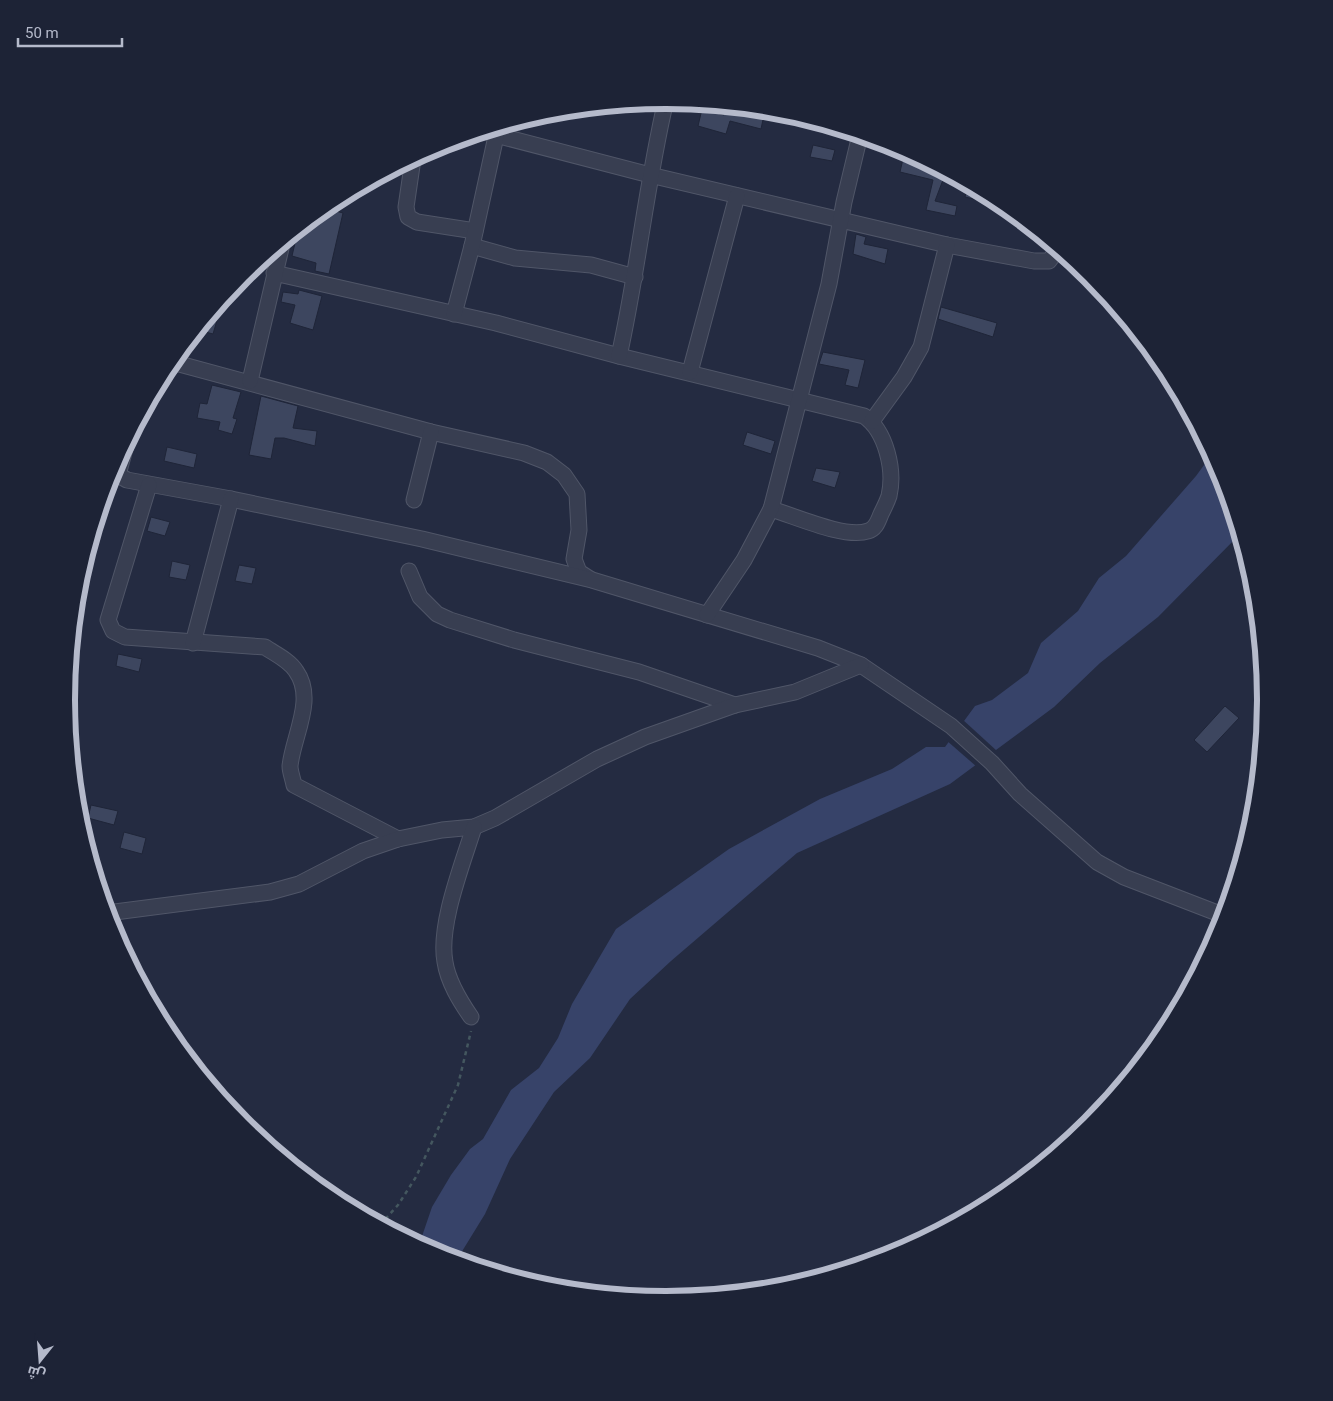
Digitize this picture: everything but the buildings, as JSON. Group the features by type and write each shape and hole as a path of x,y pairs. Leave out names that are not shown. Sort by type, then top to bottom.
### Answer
{"street":[{"path":"619,356 635,277 650,175 664,109"},
{"path":"502,132 650,175 947,246 1034,261 1049,261 1054,254"},
{"path":"454,314 496,134"},
{"path":"707,615 744,560 771,508 829,284 859,141"},
{"path":"412,167 406,207 408,216 417,222 473,239 515,258 591,265 635,277"},
{"path":"690,372 737,196"},
{"path":"872,421 904,377 921,347 947,246"},
{"path":"250,381 279,253"},
{"path":"274,273 496,323 619,356 800,399 864,416 872,421 880,432 890,466 890,478 889,496 877,524 869,531 848,533 771,508"},
{"path":"180,364 250,381 430,432 524,453 547,462 564,475 577,494 579,530 574,559 579,572 592,580"},
{"path":"414,500 430,432"},
{"path":"119,477 149,485 231,499 422,539 592,580 773,633 860,665 951,726 992,763 1020,794 1097,862 1124,877 1218,913"},
{"path":"149,485 108,620 113,631 125,637 265,647 296,671 303,688 304,706 290,768 294,785 398,839"},
{"path":"193,643 231,499"},
{"path":"409,571 420,597 438,614 450,620 514,640 639,672 735,705"},
{"path":"114,911 270,892 299,884 363,851 398,839 442,830 474,827 495,818 597,759 645,737 735,705 795,692 860,665"},
{"path":"471,1017 449,979 444,961 444,945 451,902 474,827"}],"path":[{"path":"384,1220 398,1205 416,1178 458,1086 471,1031 471,1017"}],"water":[{"path":"1207,461 1227,510 1235,539 1158,617 1100,663 1054,707 950,784 797,853 671,961 630,999 590,1058 554,1092 510,1159 485,1214 461,1253 459,1255 421,1238 432,1207 451,1175 470,1149 483,1139 511,1090 539,1068 558,1038 572,1004 616,929 729,849 820,799 892,769 926,747 945,747 975,706 992,700 1028,673 1041,643 1078,611 1099,578 1126,556"}],"pier":[{"path":"962,719 997,751 977,767 946,740"}]}
